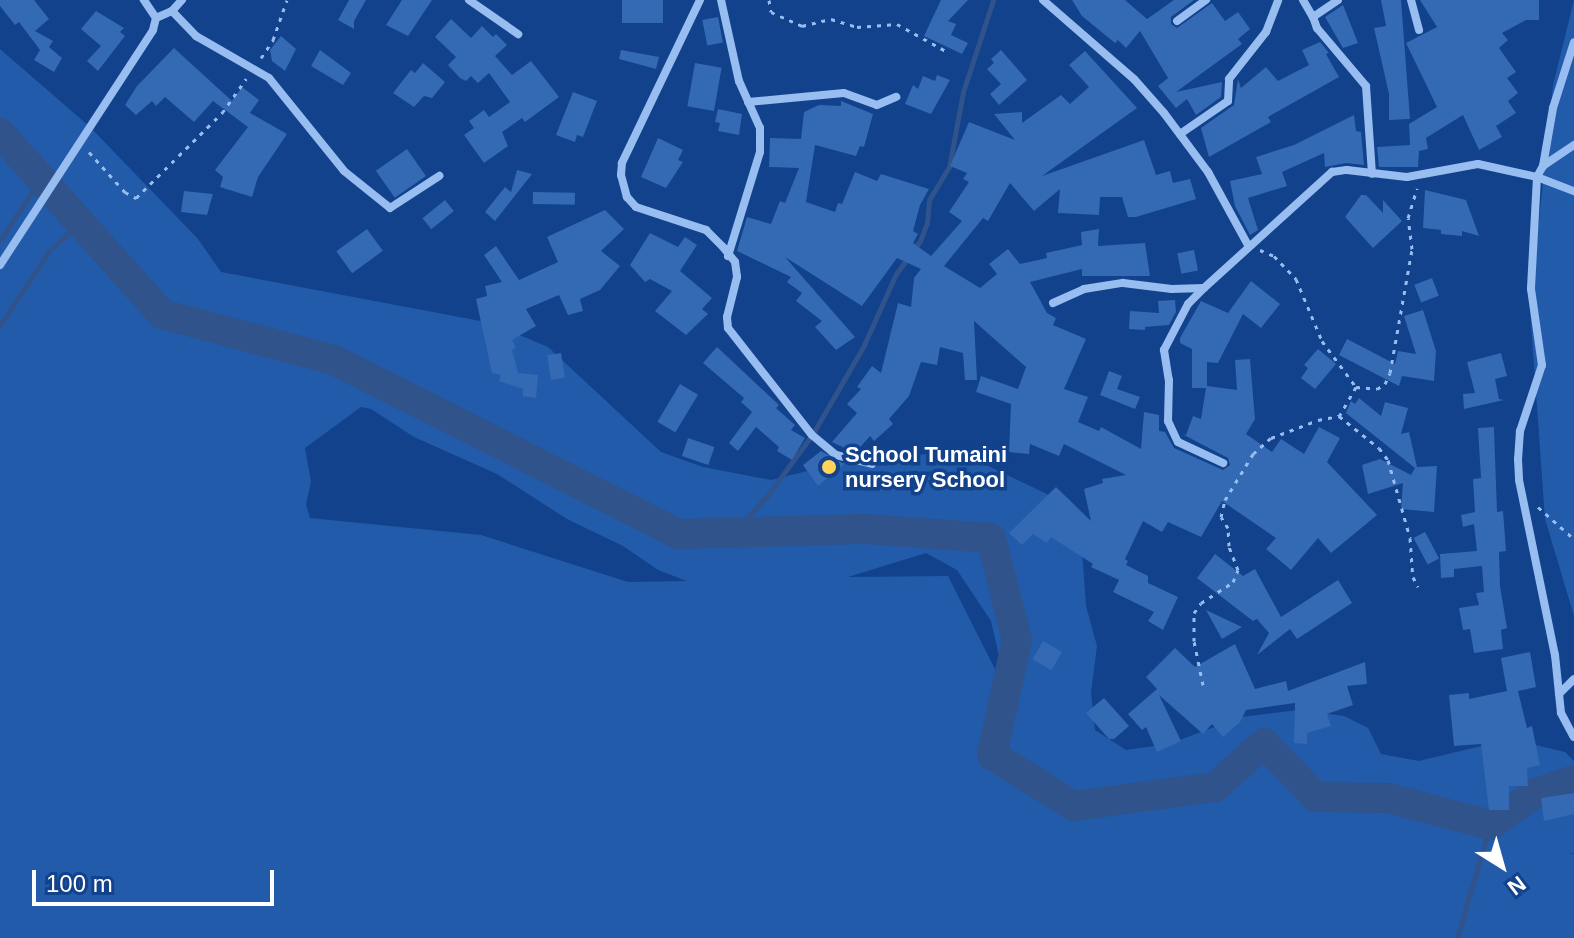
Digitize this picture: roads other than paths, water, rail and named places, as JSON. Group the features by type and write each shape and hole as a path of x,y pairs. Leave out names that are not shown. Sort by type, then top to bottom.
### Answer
{"street":[{"path":"0,265 153,30 156,18 144,0"},
{"path":"156,18 172,11 182,0"},
{"path":"469,0 518,34"},
{"path":"700,0 622,163 621,175 627,197 636,207 706,230 735,262 737,277 727,317 728,328 812,435 836,455 872,464"},
{"path":"721,0 739,81 760,128 760,152 728,256"},
{"path":"1043,0 1134,79 1208,172 1248,245"},
{"path":"1177,21 1206,0"},
{"path":"1180,134 1228,101 1229,79 1266,32 1278,0"},
{"path":"1303,0 1366,86 1372,174"},
{"path":"1313,17 1338,0"},
{"path":"1411,0 1419,30"},
{"path":"172,11 196,36 269,78 344,171 390,208 439,176"},
{"path":"1574,42 1553,108 1543,166 1537,177 1531,289 1542,365 1520,431 1519,480 1555,655 1561,713 1574,737"},
{"path":"748,102 844,93 877,105 896,97"},
{"path":"1543,166 1574,145"},
{"path":"1223,463 1178,442 1168,421 1169,380 1164,350 1188,304 1248,245 1332,172 1347,170 1397,177 1478,164 1537,177 1574,191"},
{"path":"1053,303 1084,289 1123,283 1172,289 1204,288"},
{"path":"1559,694 1574,679"}],"waterway":[{"path":"734,532 767,496 812,435 863,347 896,274 920,241 927,223 929,200 949,167 963,92 993,0"},
{"path":"0,133 162,314 334,360 678,534 865,529 991,538 1017,640 992,755 1074,806 1215,787 1264,743 1316,797 1388,798 1490,825 1536,793 1574,780"},
{"path":"0,240 41,178"},
{"path":"0,325 49,251 80,222"},
{"path":"1457,938 1490,825"}],"place":[{"name":"School Tumaini nursery School","path":"829,467"}]}
